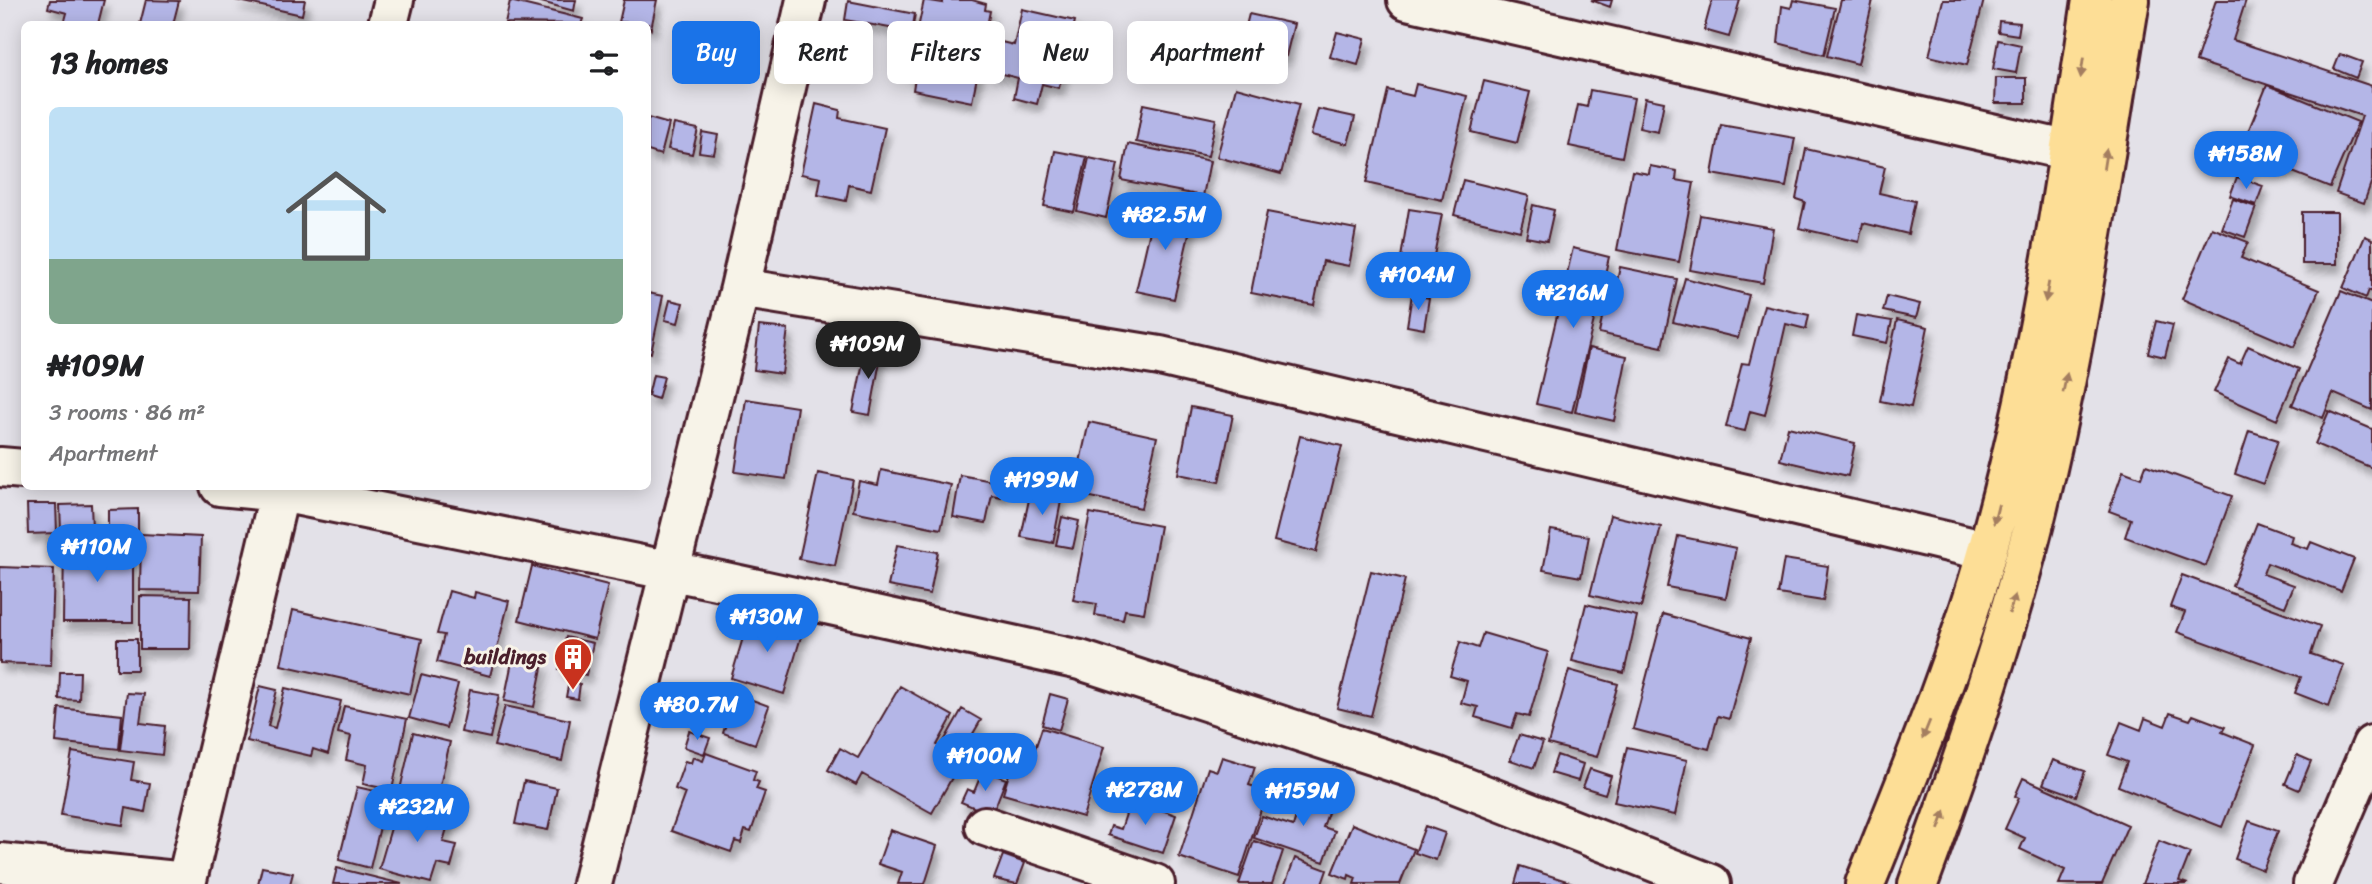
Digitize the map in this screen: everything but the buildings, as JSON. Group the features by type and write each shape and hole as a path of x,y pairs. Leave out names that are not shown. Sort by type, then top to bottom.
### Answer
{"main road":[{"path":"1865,884 1932,715 1987,551 2032,373 2070,151 2092,0"},
{"path":"1918,884 1967,752 2022,570 2088,272 2130,0"}],"street":[{"path":"389,21 394,0"},
{"path":"592,884 740,288 806,0"},
{"path":"1407,0 2070,151"},
{"path":"740,288 1160,356 1987,551"},
{"path":"0,467 21,469"},
{"path":"0,863 186,883 280,490"},
{"path":"285,490 1080,660 1436,776 1711,884"},
{"path":"2313,884 2372,746"},
{"path":"985,827 1155,884"}],"place":[{"name":"buildings","path":"573,691"}]}
